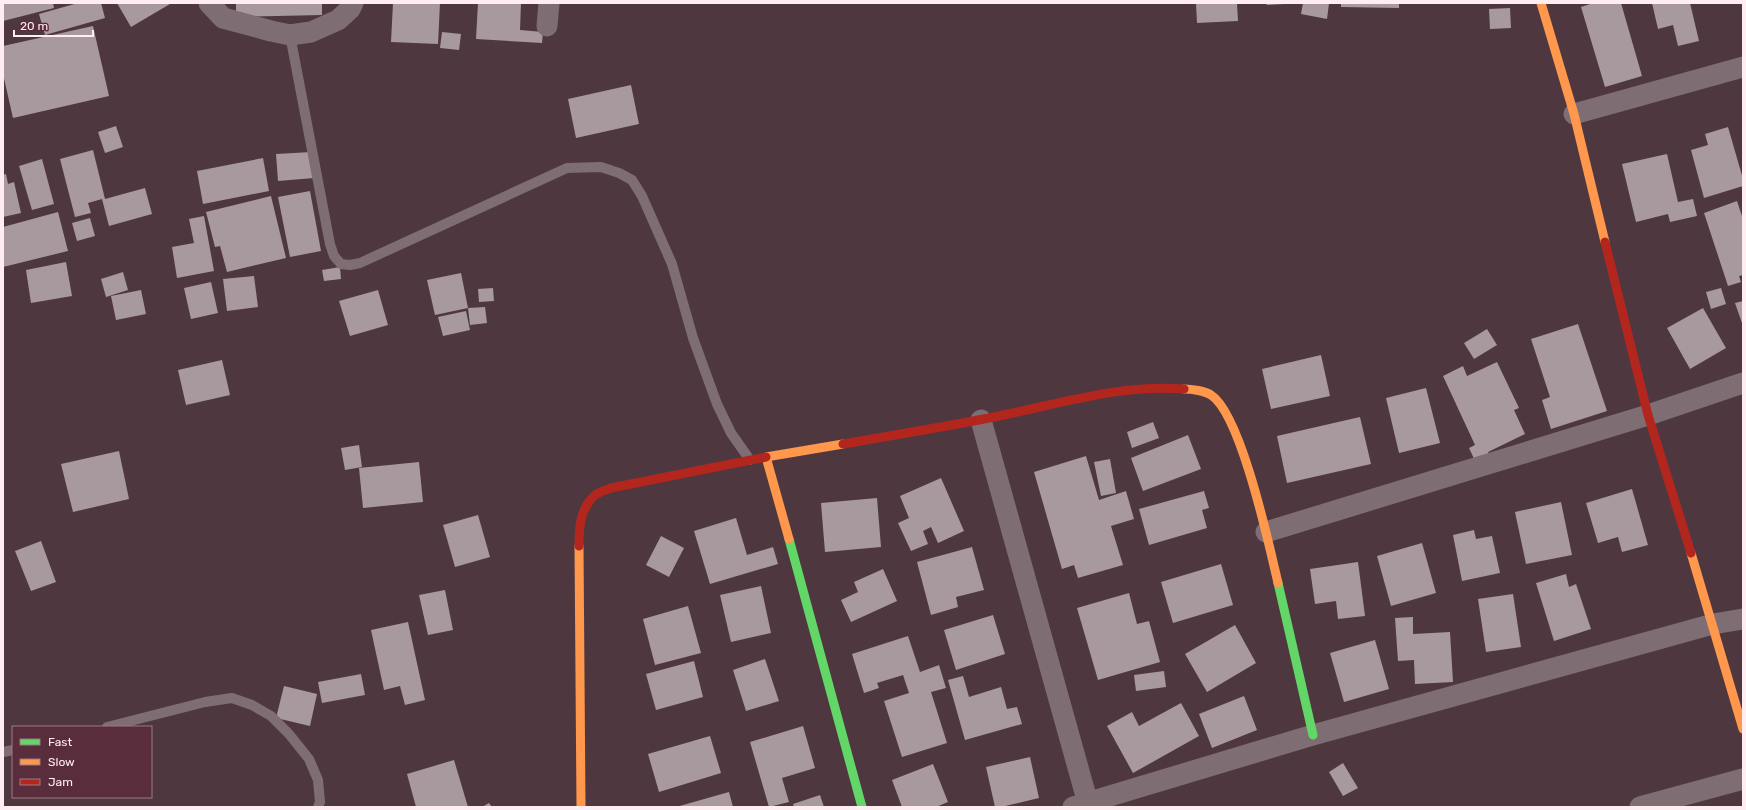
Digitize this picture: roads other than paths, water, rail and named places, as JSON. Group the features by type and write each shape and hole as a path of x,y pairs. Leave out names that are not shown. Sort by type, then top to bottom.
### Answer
{"street":[{"path":"209,3 223,18 270,31 290,34 311,32 338,20 350,10 353,3"},
{"path":"547,26 549,3"},
{"path":"1541,3 1574,114 1648,415 1713,624 1743,729"},
{"path":"1574,114 1743,67"},
{"path":"1266,532 1648,415 1743,383"},
{"path":"581,807 579,527 586,506 595,495 611,488 750,460 982,420 1120,390 1165,386 1188,389 1210,396 1226,410 1239,439 1266,532 1313,735"},
{"path":"982,420 1083,805 1313,735 1713,624 1743,619"},
{"path":"766,457 862,807"},
{"path":"1640,807 1743,779"}],"lane":[{"path":"290,34 330,244 334,256 341,264 350,265 360,263 567,168 601,167 619,173 632,180 642,196 672,264 693,338 717,404 731,433 750,460"},
{"path":"111,726 205,702 232,698 252,704 271,716 289,734 309,759 318,780 320,802 318,807"}]}
